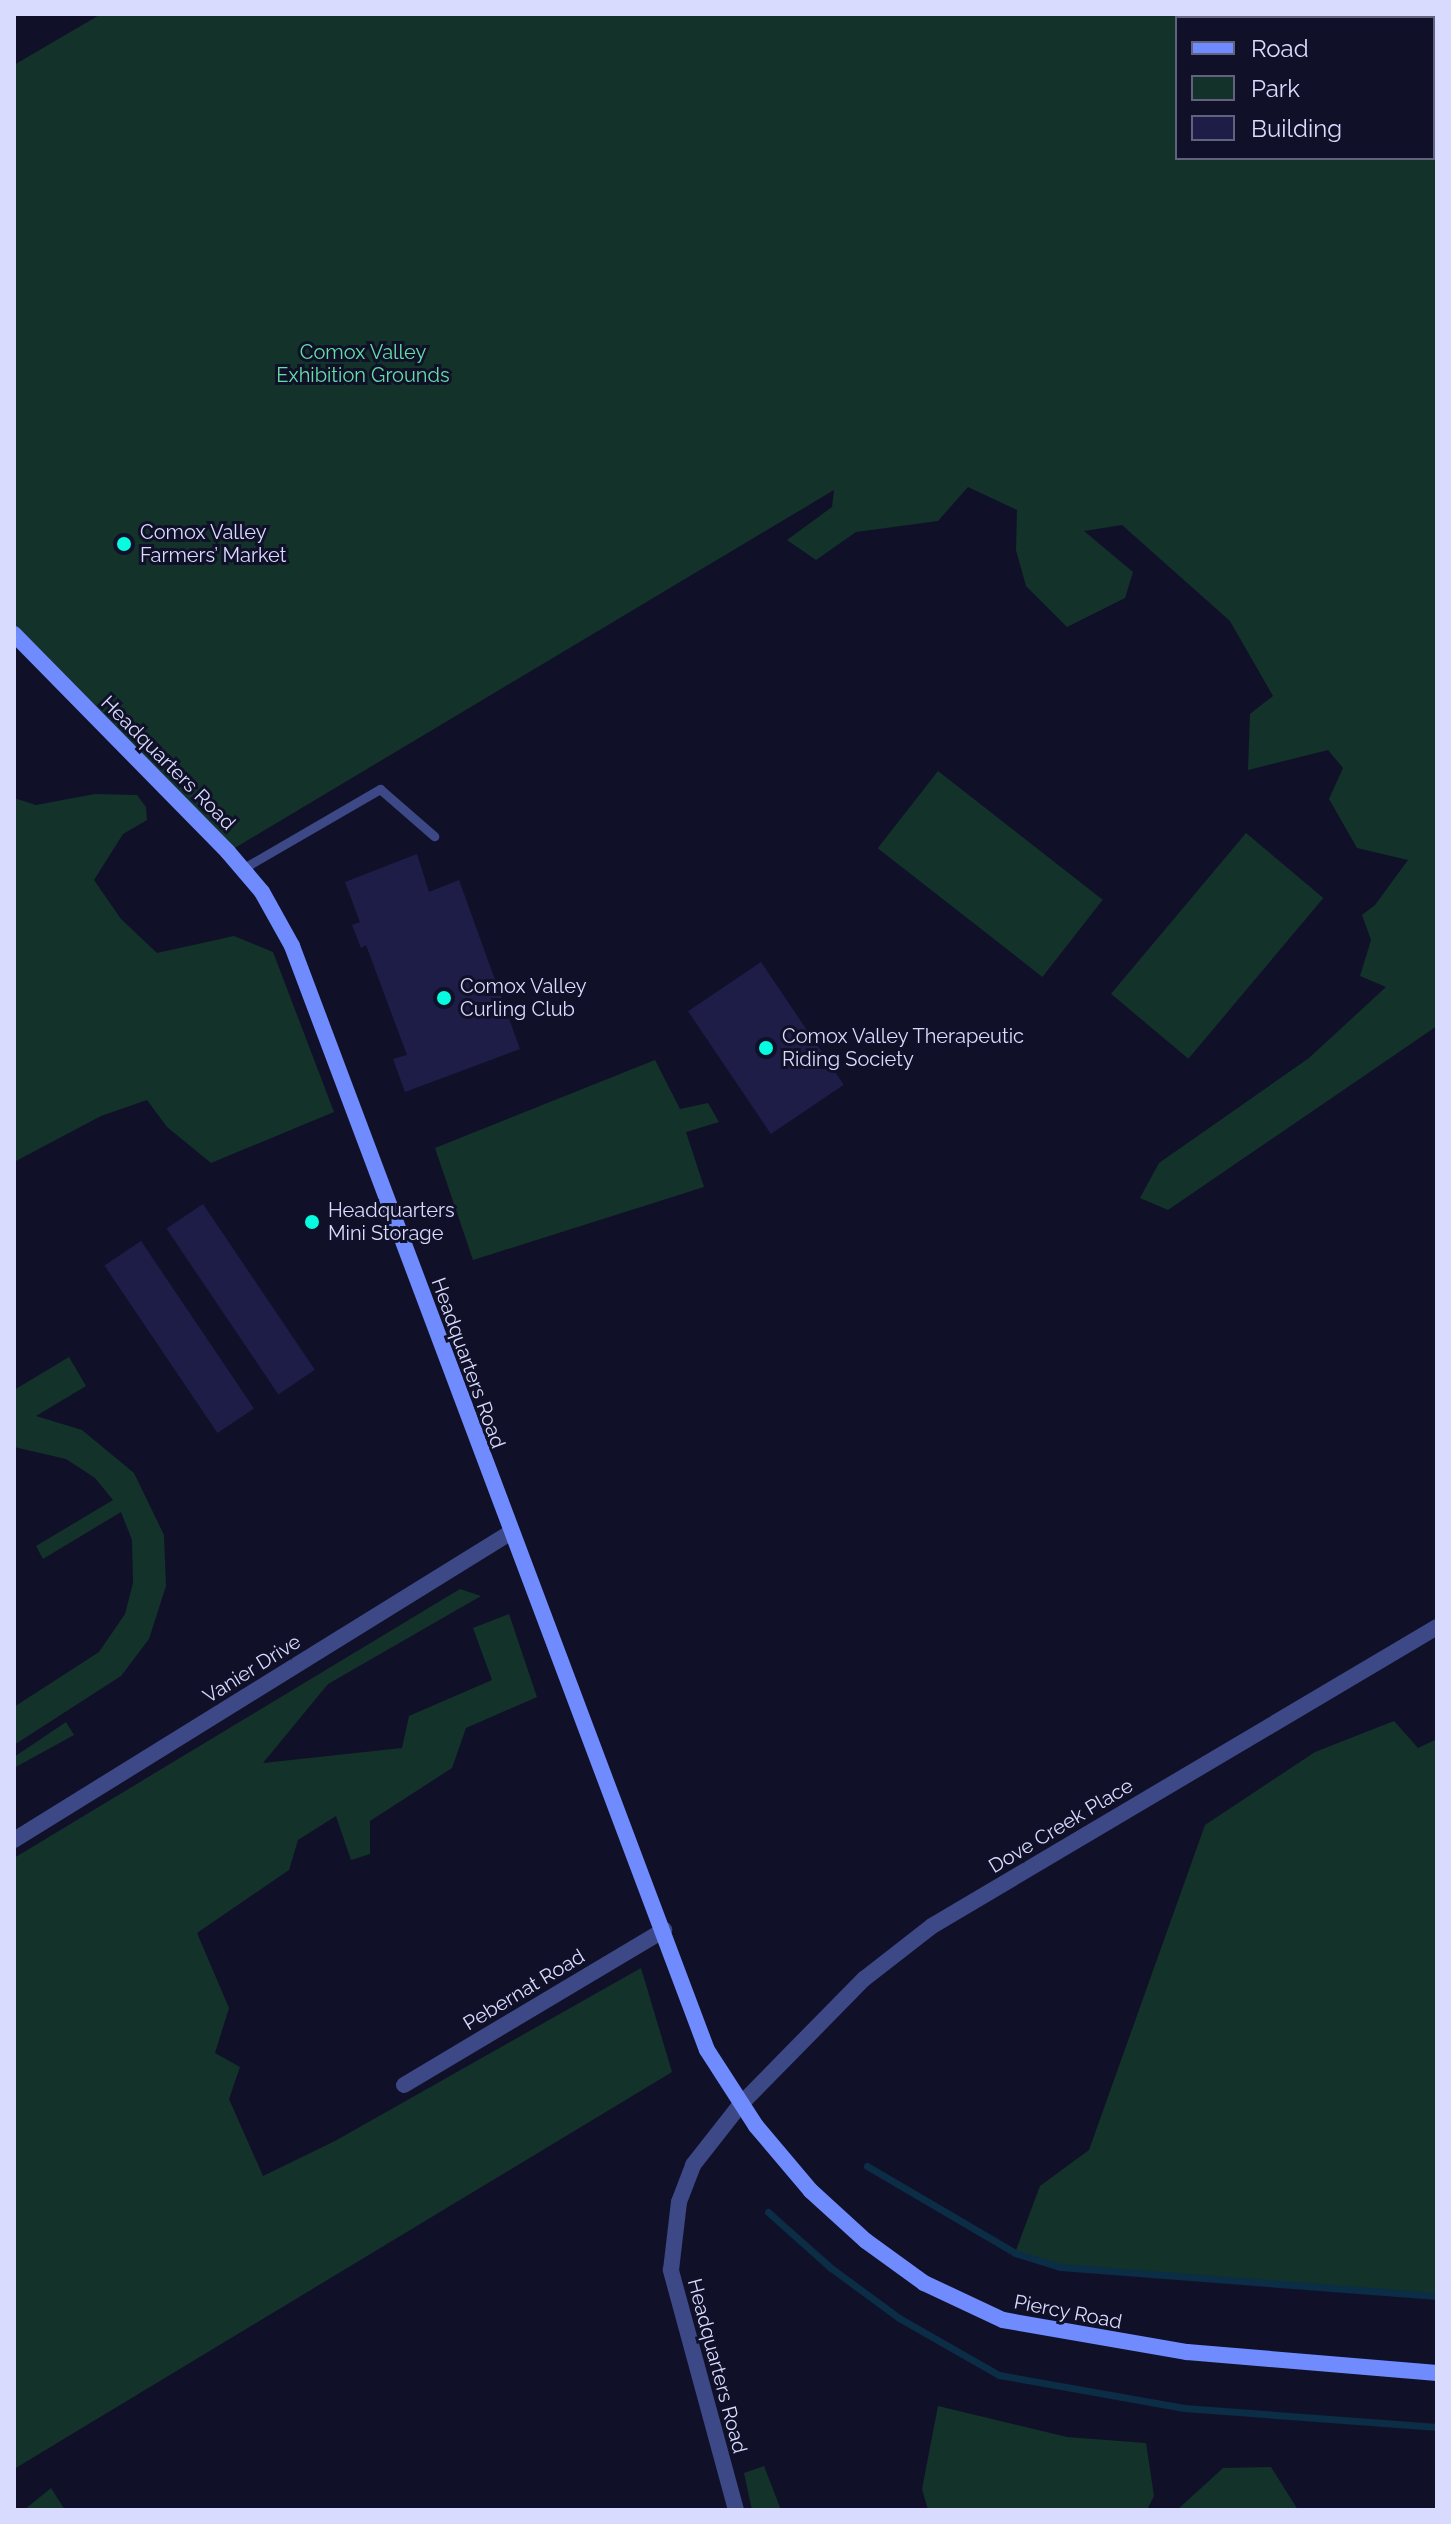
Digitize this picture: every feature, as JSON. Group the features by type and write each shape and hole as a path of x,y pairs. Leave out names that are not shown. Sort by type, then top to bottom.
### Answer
{"main road":[{"name":"Headquarters Road","path":"14,634 242,869 262,892 292,946 510,1533 664,1930 707,2050"},
{"name":"Piercy Road","path":"707,2050 740,2105 811,2191 866,2241 924,2283 1003,2320 1187,2352 1437,2373"}],"street":[{"name":"Vanier Drive","path":"14,1840 510,1533"},
{"name":"Dove Creek Place","path":"740,2105 864,1979 932,1926 1437,1627"},
{"name":"Pebernat Road","path":"404,2085 664,1930"},
{"name":"Headquarters Road","path":"736,2510 671,2270 679,2202 693,2165 740,2105"}],"lane":[{"path":"242,869 380,789 434,836"}],"green space":[{"name":"Comox Valley Exhibition Grounds","path":"101,14 1437,14 1437,1026 1168,1210 1140,1198 1159,1163 1309,1058 1386,987 1360,976 1371,940 1362,915 1375,905 1408,860 1357,848 1329,799 1343,768 1328,750 1248,770 1250,714 1273,696 1230,621 1122,525 1084,531 1133,572 1125,598 1067,627 1026,586 1016,550 1017,510 968,487 938,521 856,532 816,560 787,540 832,507 834,490 228,852 14,634 14,65"},
{"path":"938,771 1103,900 1042,977 878,848"},
{"path":"95,794 137,795 146,807 147,820 123,834 94,880 121,919 157,953 234,936 273,952 334,1112 211,1163 167,1127 147,1100 101,1116 14,1162 14,798 36,805"},
{"path":"1246,833 1323,898 1188,1059 1111,994"},
{"path":"655,1060 680,1109 708,1103 719,1122 686,1132 704,1187 473,1260 435,1148"},
{"path":"69,1357 86,1386 36,1416 82,1430 134,1473 164,1535 166,1586 149,1639 121,1676 14,1745 14,1707 99,1652 125,1614 133,1583 132,1540 121,1512 43,1559 36,1546 113,1500 95,1478 66,1459 14,1447 14,1390"},
{"path":"460,1589 481,1596 328,1684 263,1763 402,1748 409,1716 492,1680 473,1628 509,1614 537,1697 466,1728 452,1768 370,1821 370,1854 351,1860 336,1816 298,1840 289,1870 197,1933 229,2008 215,2053 240,2067 229,2099 263,2176 335,2141 641,1968 672,2072 14,2469 14,1858"},
{"path":"1394,1721 1418,1748 1437,1739 1437,2296 1076,2269 1015,2253 1040,2186 1089,2150 1205,1825 1315,1752"},
{"path":"66,1722 74,1735 14,1768 14,1757"},
{"path":"938,2406 1067,2437 1146,2443 1154,2496 1147,2510 928,2510 922,2489"},
{"path":"764,2466 781,2510 752,2510 744,2473"},
{"path":"1271,2467 1298,2510 1177,2510 1223,2468"},
{"path":"51,2488 65,2510 24,2510"}],"building":[{"name":"Comox Valley Curling Club","path":"417,854 429,892 459,880 520,1049 405,1092 393,1059 407,1055 366,945 361,948 352,925 360,922 345,882"},
{"name":"Comox Valley Therapeutic Riding Society","path":"761,962 844,1085 771,1134 688,1011"},
{"path":"203,1204 315,1370 278,1394 167,1229"},
{"path":"141,1241 254,1408 217,1433 105,1266"}],"waterway":[{"path":"867,2166 1015,2253 1060,2267 1437,2296"},
{"path":"768,2212 831,2268 899,2318 999,2375 1184,2408 1437,2427"}],"place":[{"name":"Comox Valley Farmers’ Market","path":"124,544"},
{"name":"Comox Valley Curling Club","path":"444,998"},
{"name":"Comox Valley Therapeutic Riding Society","path":"766,1048"},
{"name":"Headquarters Mini Storage","path":"312,1222"}]}
